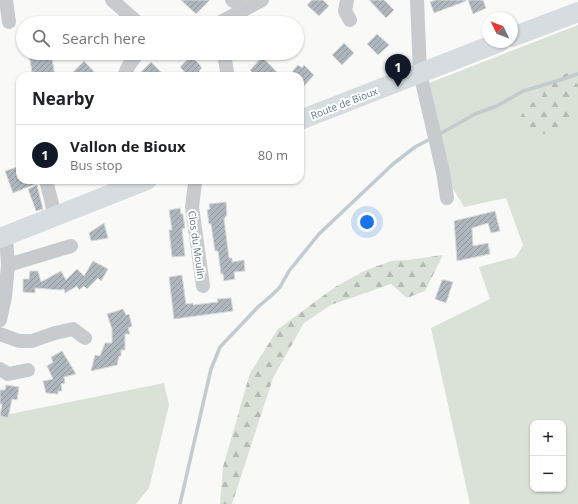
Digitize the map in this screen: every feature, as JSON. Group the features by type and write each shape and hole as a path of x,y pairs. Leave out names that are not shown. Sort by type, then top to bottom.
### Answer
{"main road":[{"path":"518,35 578,12"},
{"name":"Route de Bioux","path":"304,118 485,48"},
{"path":"3,237 137,184"}],"street":[{"path":"6,0 9,22"},
{"path":"112,0 130,16"},
{"path":"232,0 245,8"},
{"path":"231,16 260,0"},
{"path":"347,0 345,11 350,20"},
{"path":"417,0 420,73 443,172 447,198"},
{"path":"126,72 133,60"},
{"path":"225,60 227,72"},
{"path":"47,184 55,216"},
{"name":"Clos du Moulin","path":"195,184 192,207 203,286"},
{"path":"0,320 5,298 8,265 3,237"},
{"path":"8,265 72,246"},
{"path":"0,334 19,341 32,341 55,333 73,329 85,338"},
{"path":"0,369 8,374 28,370"}],"green space":[{"path":"578,25 578,504 470,504 431,328 490,299 479,267 516,257 523,245 506,198 464,207 452,187 429,83"},
{"path":"568,73 578,85 572,113 576,119 571,126 568,129 552,134 523,131 517,121 531,102 540,103 544,91 556,77"},
{"path":"443,255 425,291 407,298 391,284 331,305 304,323 273,378 232,504 220,504 223,467 250,373 278,329 335,287 364,271 391,261"},
{"path":"164,383 169,405 149,488 136,504 0,504 0,416"}],"building":[{"path":"181,0 210,0 196,14"},
{"path":"312,0 323,0 329,6 319,16 307,5"},
{"path":"369,0 384,0 394,10 386,18"},
{"path":"436,0 466,1 434,13 430,2"},
{"path":"468,0 483,0 486,8 473,14"},
{"path":"377,34 389,45 378,55 367,44"},
{"path":"344,43 354,53 342,65 332,55"},
{"path":"30,60 52,60 54,72 32,72"},
{"path":"187,60 195,60 202,68 199,71 200,72 184,72 180,67"},
{"path":"259,60 265,60 277,72 252,72 250,70"},
{"path":"84,61 94,72 73,72"},
{"path":"151,62 161,72 141,72"},
{"path":"298,65 302,68 304,65 314,75 304,86 304,72 292,72"},
{"path":"16,167 16,184 36,184 13,193 5,171"},
{"path":"37,185 43,209 36,211 28,189"},
{"path":"226,202 227,215 224,219 229,258 232,258 232,262 244,260 245,271 234,272 235,279 224,281 223,274 221,274 218,251 215,251 211,224 209,224 207,210 210,209 209,204"},
{"path":"180,208 181,214 183,214 185,228 182,229 185,256 172,257 169,230 172,230 169,210"},
{"path":"495,211 500,231 491,233 488,223 472,228 473,246 488,243 490,254 457,261 454,221"},
{"path":"104,223 108,238 91,241 89,233"},
{"path":"93,261 108,269 101,281 98,278 87,289 84,286 79,290 77,286 65,293 64,289 35,288 35,293 23,292 23,279 29,279 30,271 38,271 41,282 61,271 66,280 77,269 84,276"},
{"path":"182,275 186,304 193,303 193,305 218,302 217,299 231,298 233,311 174,319 169,277"},
{"path":"442,280 453,282 446,303 435,299"},
{"path":"123,309 126,315 129,314 132,326 128,328 130,334 125,334 125,350 121,350 121,356 119,356 117,365 91,371 95,355 100,356 105,343 112,343 112,329 107,314"},
{"path":"62,351 76,374 64,377 65,383 61,384 62,391 58,391 58,394 46,393 43,381 53,379 47,366 53,362 51,357"},
{"path":"6,385 19,387 17,400 12,399 8,418 0,416 2,404 0,404 0,390 5,390"}],"waterway":[{"path":"438,135 475,114 497,106 523,91 578,74"},
{"path":"180,504 211,369 220,347 259,306 280,287 289,271 319,234 393,164 415,147 432,138"}],"place":[{"name":"Vallon de Bioux","path":"398,87"}]}
